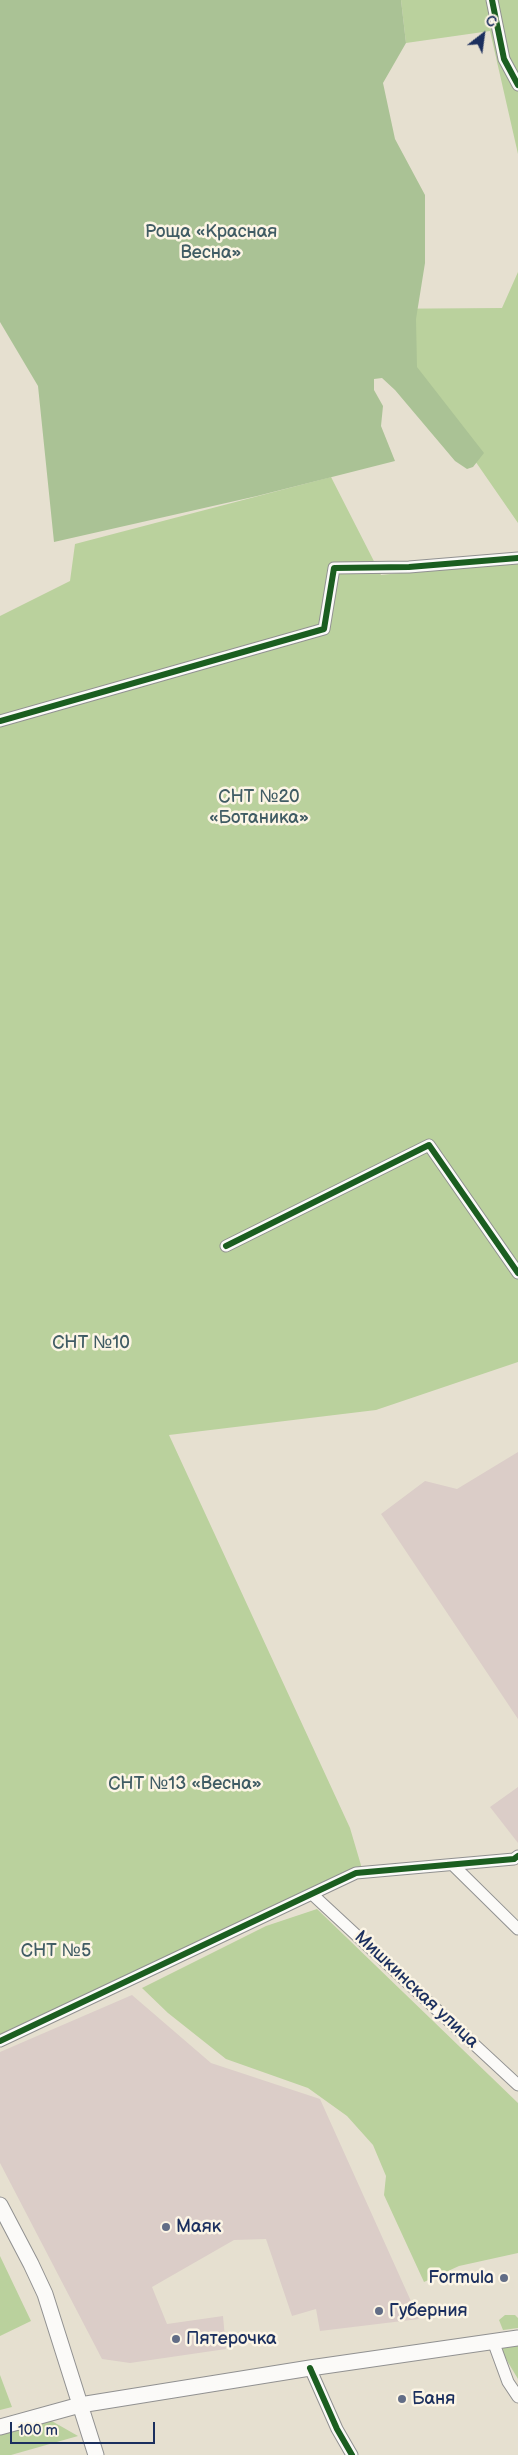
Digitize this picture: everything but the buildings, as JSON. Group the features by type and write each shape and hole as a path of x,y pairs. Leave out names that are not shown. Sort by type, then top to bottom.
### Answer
{"main road":[{"path":"0,2205 45,2294 96,2455"},
{"path":"0,2427 80,2405 310,2368 518,2338"}],"street":[{"path":"492,0 504,59 518,85"},
{"path":"0,721 324,629 334,568 408,567 518,558"},
{"path":"226,1246 429,1145 518,1273"},
{"path":"0,2041 313,1895 356,1873 514,1859 518,1856"},
{"path":"452,1865 518,1929"},
{"name":"Мишкинская улица","path":"313,1895 518,2085"},
{"path":"493,2342 508,2382 518,2397"},
{"path":"310,2368 338,2430 352,2455"}],"shaded area":[{"path":"518,1452 518,1719 381,1514 425,1481 457,1489"},
{"path":"518,1787 518,1843 490,1807"},
{"path":"132,1995 211,2063 320,2099 419,2319 320,2331 316,2309 292,2316 266,2239 234,2240 152,2287 167,2324 223,2316 226,2349 130,2363 102,2359 0,2163 0,2052"}],"green space":[{"name":"Роща «Красная Весна»","path":"0,0 401,0 406,43 383,83 395,139 425,195 425,263 416,319 417,367 484,453 473,467 467,469 455,461 395,390 382,378 374,379 374,390 383,406 381,426 395,461 257,496 54,542 38,386 0,322"},
{"path":"401,0 518,0 518,154 490,31 406,43"},
{"path":"518,272 518,523 417,377 359,309 502,308"},
{"name":"СНТ №20 «Ботаника»","path":"331,477 381,575 518,560 518,1362 376,1410 169,1435 350,1828 363,1872 0,2040 0,616 70,581 75,544"},
{"path":"317,1909 518,2103 518,2253 459,2266 424,2282 384,2195 386,2176 373,2145 347,2116 308,2088 226,2059 168,2013 142,1988 266,1926"},
{"path":"0,2256 31,2321 0,2336"},
{"path":"505,2315 515,2315 518,2318 518,2328 503,2330 499,2320"},
{"path":"518,2343 518,2379 503,2354 503,2345"},
{"path":"0,2375 12,2407 0,2410"},
{"path":"50,2420 78,2436 11,2455 0,2455 0,2434"}],"cycle path":[{"path":"492,0 504,59 518,85"},
{"path":"0,721 324,629 334,568 409,567 518,558"},
{"path":"226,1246 429,1145 518,1273"},
{"path":"0,2041 356,1873 514,1859 518,1856"},
{"path":"310,2368 337,2429 352,2455"}],"place":[{"name":"Маяк","path":"166,2227"},
{"name":"Formula","path":"504,2278"},
{"name":"Губерния","path":"379,2311"},
{"name":"Пятерочка","path":"176,2339"},
{"name":"Баня","path":"402,2399"}],"park label":[{"name":"СНТ №10","path":"91,1343"},
{"name":"СНТ №13 «Весна»","path":"185,1784"},
{"name":"СНТ №5","path":"56,1951"}]}
